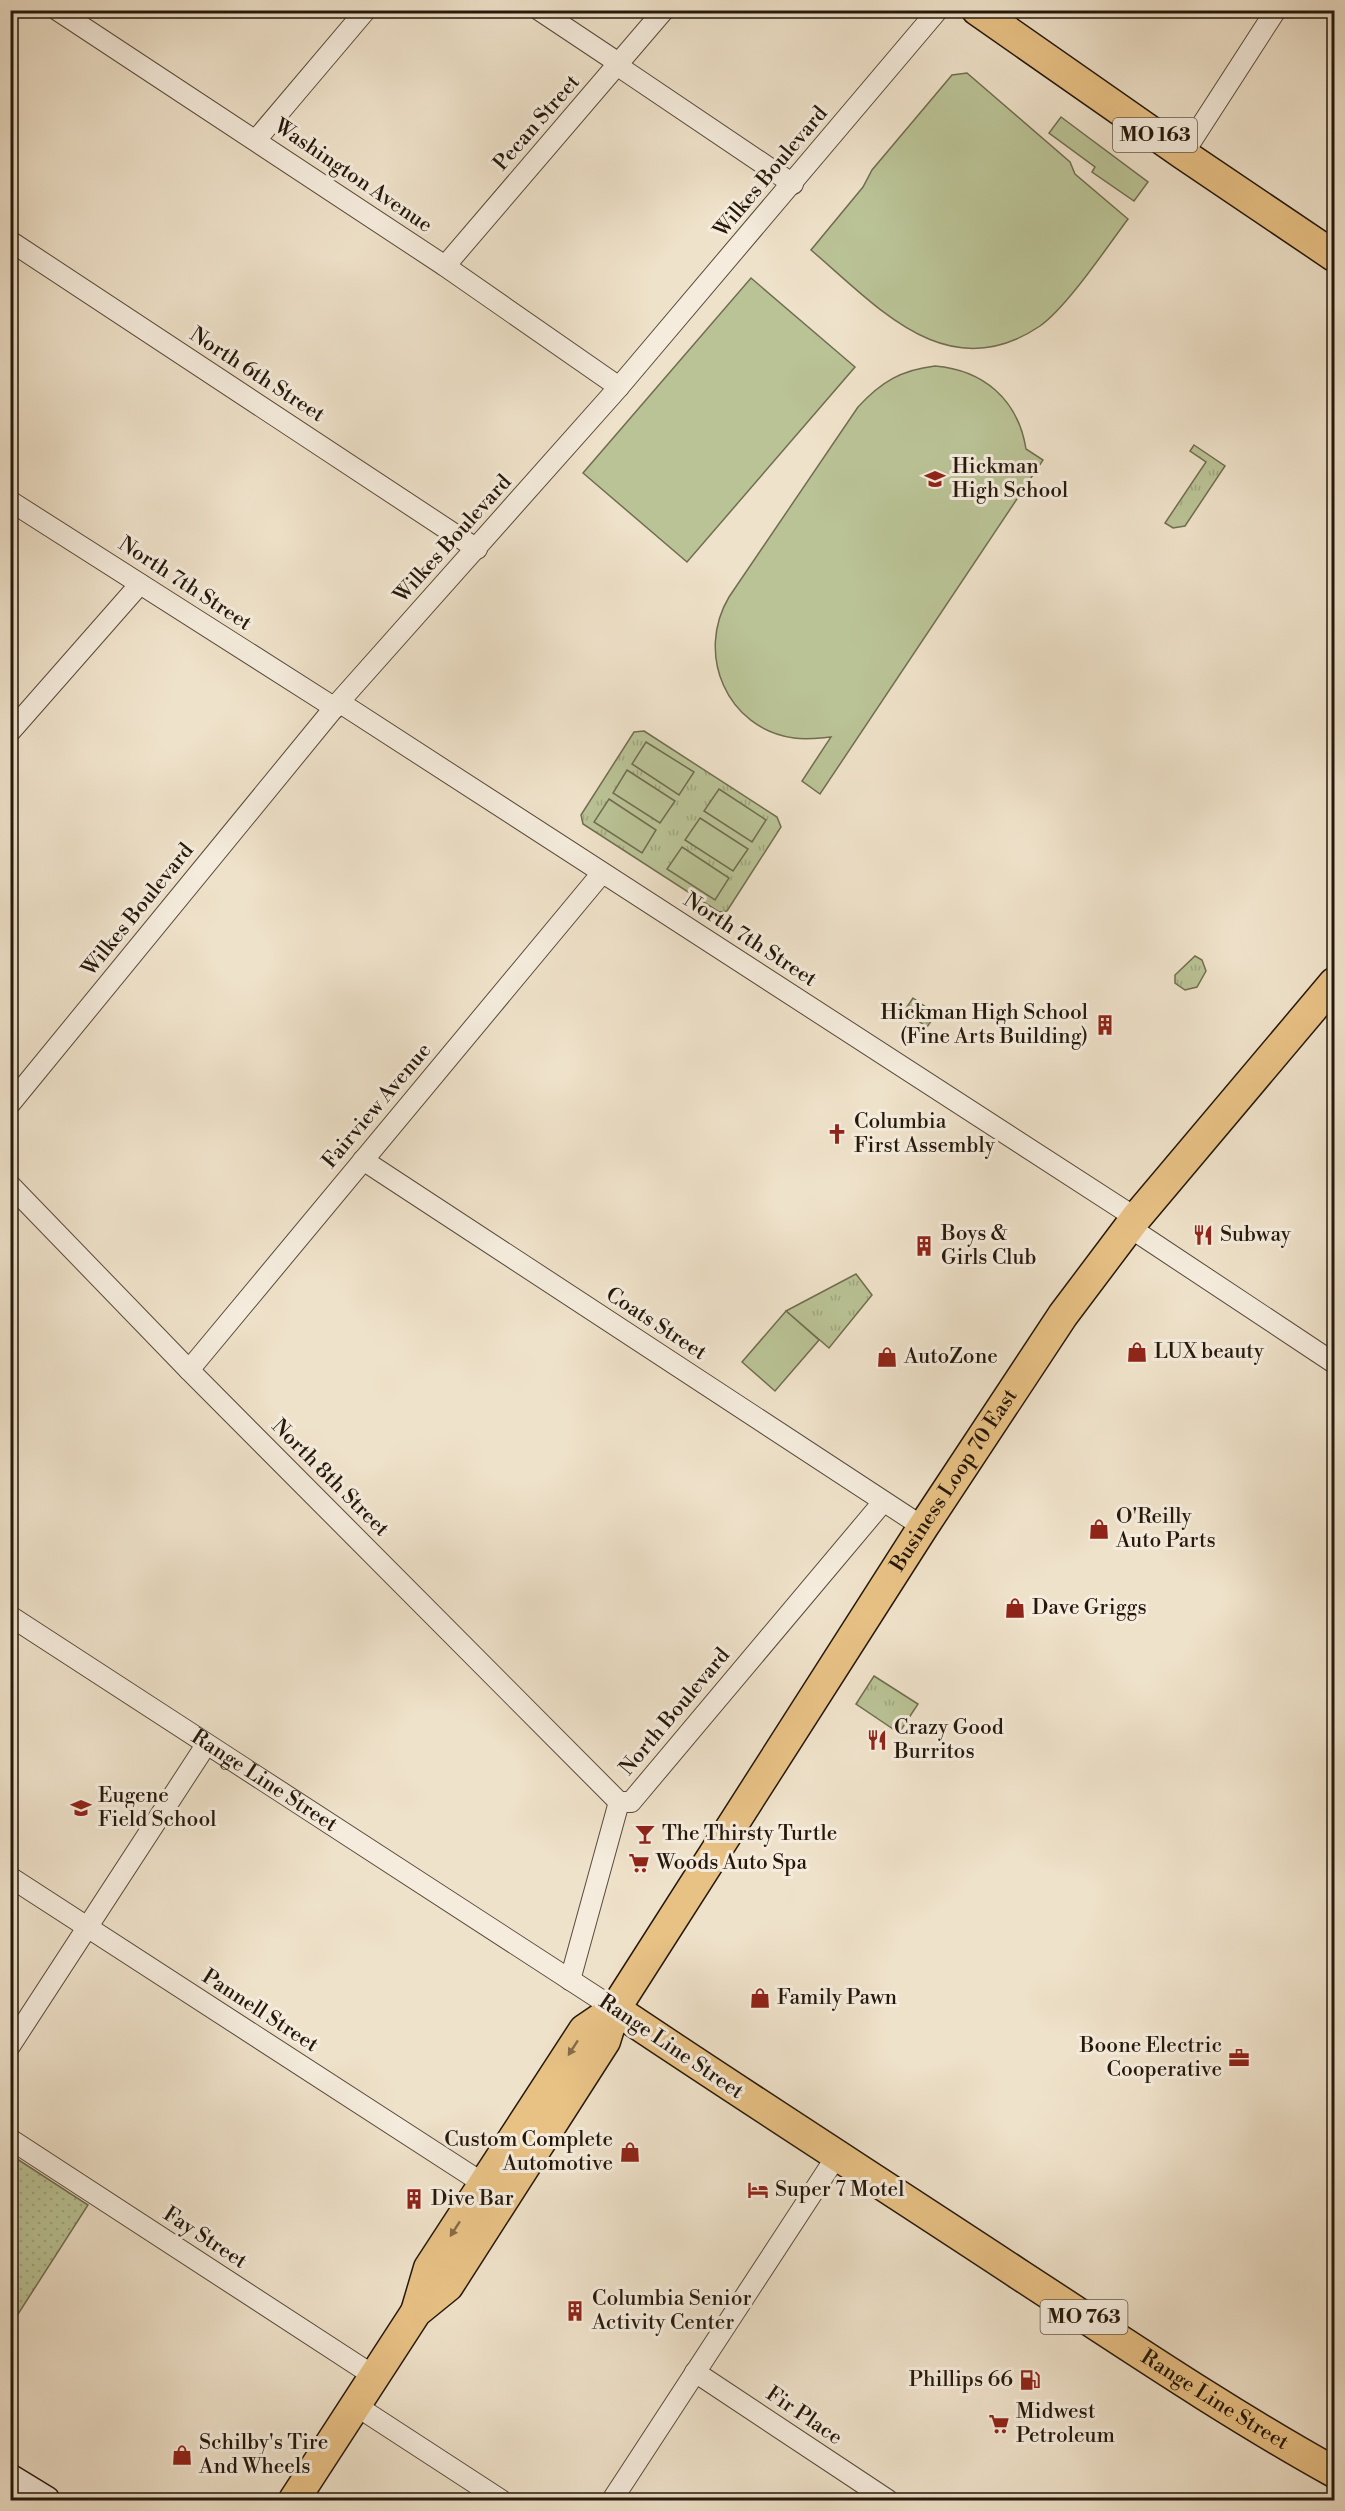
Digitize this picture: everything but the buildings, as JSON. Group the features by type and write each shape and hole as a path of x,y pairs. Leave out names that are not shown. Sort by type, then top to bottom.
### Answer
{"main road":[{"name":"MO 163","path":"991,14 1183,154 1335,256"},
{"name":"Business Loop 70 East","path":"416,2312 448,2286 605,2041 615,2009 923,1527 1063,1315 1132,1222 1335,983"},
{"name":"Business Loop 70 East","path":"294,2500 416,2312 429,2268 584,2030 615,2009"},
{"name":"Range Line Street","path":"615,2009 836,2157 1220,2404 1334,2471"},
{"path":"10,2478 46,2500"}],"street":[{"name":"Washington Avenue","path":"57,10 445,266 619,387"},
{"path":"256,140 366,10"},
{"path":"538,10 793,184"},
{"name":"Pecan Street","path":"445,266 664,10"},
{"name":"Wilkes Boulevard","path":"10,1104 337,705 619,387 938,10"},
{"path":"1183,154 1276,10"},
{"name":"North 6th Street","path":"10,241 477,549"},
{"name":"North 7th Street","path":"10,501 602,873 1132,1222 1335,1363"},
{"path":"10,732 141,584"},
{"name":"Fairview Avenue","path":"189,1370 602,873"},
{"name":"Coats Street","path":"363,1160 923,1527"},
{"name":"North 8th Street","path":"10,1185 189,1370 619,1802"},
{"name":"North Boulevard","path":"570,1980 619,1802 631,1802 883,1502"},
{"name":"Range Line Street","path":"10,1616 615,2009"},
{"path":"10,2046 206,1745"},
{"name":"Pannell Street","path":"10,1877 484,2184"},
{"name":"Fay Street","path":"10,2139 374,2376"},
{"path":"612,2500 836,2157"},
{"name":"Fir Place","path":"695,2372 888,2500"},
{"path":"355,2405 501,2500"}],"green space":[{"path":"967,73 1070,162 1075,174 1128,219 1086,276 1051,317 1040,326 1006,343 974,349 944,344 915,333 888,315 811,250 863,187 872,170 952,75"},
{"path":"1061,117 1148,182 1134,201 1092,172 1095,167 1049,133"},
{"path":"751,278 855,367 687,562 583,473"},
{"path":"935,366 968,374 996,390 1015,416 1022,431 1026,449 1043,460 820,794 802,781 831,737 799,739 771,732 751,720 735,704 724,686 717,664 715,642 719,619 729,597 858,407 892,379 902,374"},
{"path":"1194,445 1225,466 1185,526 1173,528 1165,523 1206,462 1190,451"},
{"path":"644,731 777,817 781,827 727,911 719,912 583,824 581,815 634,732"},
{"path":"646,742 694,772 679,795 632,764"},
{"path":"627,770 675,801 660,823 613,793"},
{"path":"719,789 766,820 752,842 704,811"},
{"path":"609,799 656,830 642,853 594,822"},
{"path":"700,818 748,849 733,871 685,840"},
{"path":"682,847 729,878 715,900 667,869"},
{"path":"1195,956 1202,960 1206,971 1197,987 1185,990 1175,983 1175,975"},
{"path":"913,998 936,1014 927,1027 904,1011"},
{"path":"856,1274 872,1295 829,1348 786,1311"},
{"path":"786,1311 819,1340 775,1391 742,1362"},
{"path":"874,1676 918,1704 899,1733 856,1704"},
{"path":"11,2155 88,2205 11,2325 10,2324"}],"place":[{"name":"Hickman High School","path":"935,479"},
{"name":"Hickman High School (Fine Arts Building)","path":"1105,1025"},
{"name":"Columbia First Assembly","path":"837,1134"},
{"name":"Subway","path":"1203,1235"},
{"name":"Boys & Girls Club","path":"924,1246"},
{"name":"LUX beauty","path":"1137,1352"},
{"name":"AutoZone","path":"887,1357"},
{"name":"O'Reilly Auto Parts","path":"1099,1529"},
{"name":"Dave Griggs","path":"1015,1608"},
{"name":"Crazy Good Burritos","path":"877,1740"},
{"name":"Eugene Field School","path":"81,1808"},
{"name":"The Thirsty Turtle","path":"645,1834"},
{"name":"Woods Auto Spa","path":"639,1863"},
{"name":"Family Pawn","path":"760,1998"},
{"name":"Boone Electric Cooperative","path":"1239,2058"},
{"name":"Custom Complete Automotive","path":"630,2152"},
{"name":"Super 7 Motel","path":"758,2190"},
{"name":"Dive Bar","path":"414,2199"},
{"name":"Columbia Senior Activity Center","path":"575,2311"},
{"name":"Phillips 66","path":"1030,2380"},
{"name":"Midwest Petroleum","path":"999,2424"},
{"name":"Schilby's Tire And Wheels","path":"182,2455"}]}
